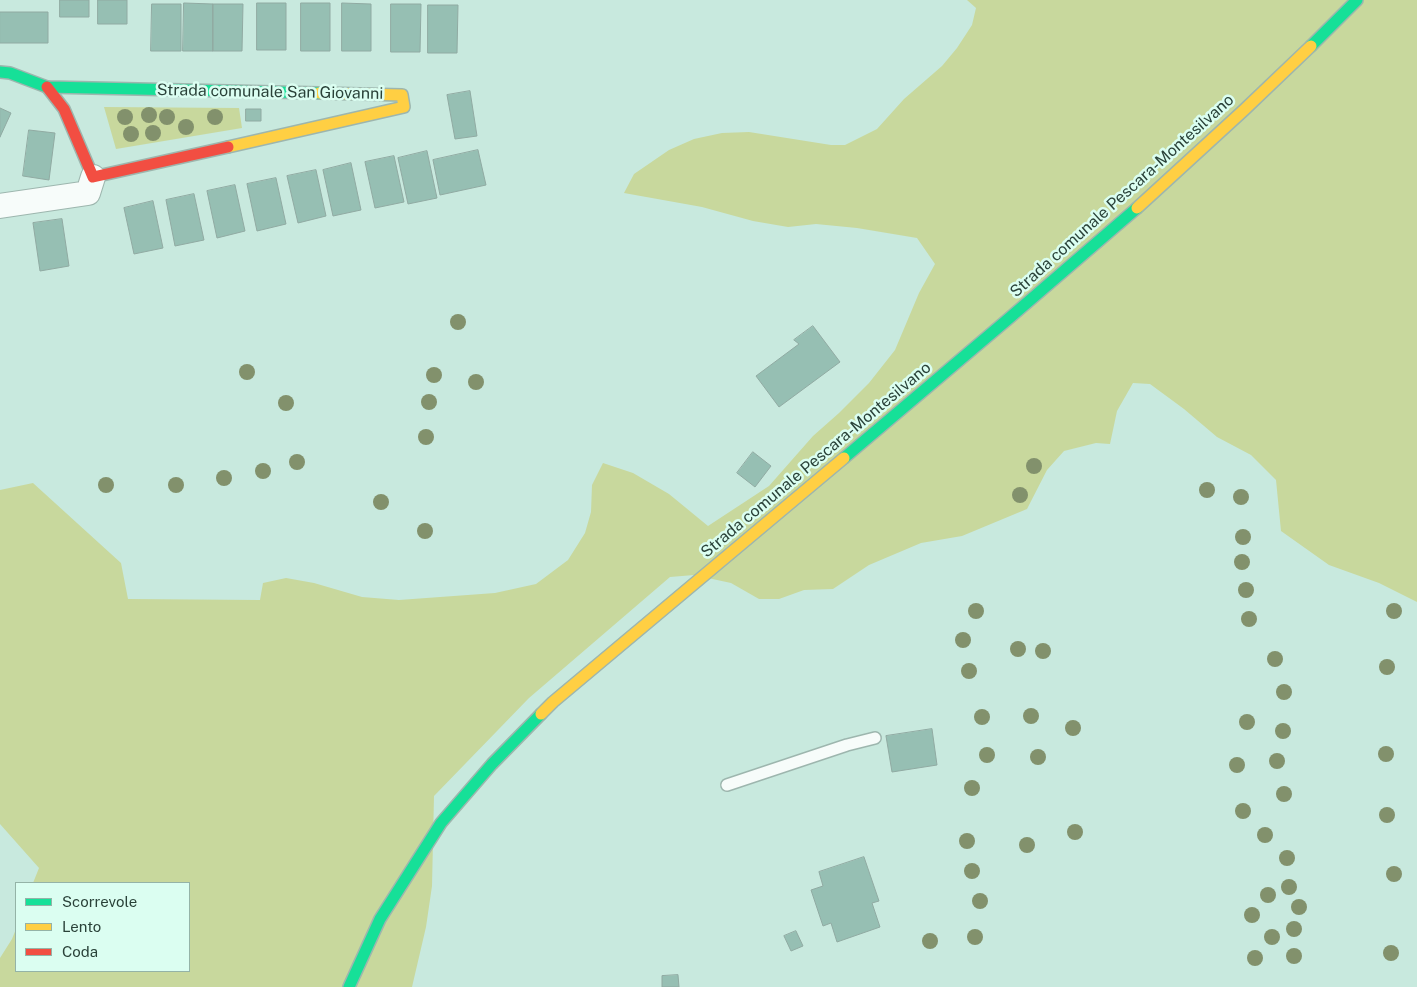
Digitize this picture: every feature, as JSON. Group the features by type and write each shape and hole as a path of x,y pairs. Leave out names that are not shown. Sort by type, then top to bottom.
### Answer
{"street":[{"name":"Strada comunale Pescara-Montesilvano","path":"349,987 380,919 441,823 492,764 554,702 1036,296 1204,146 1314,44 1357,0"},
{"name":"Strada comunale San Giovanni","path":"0,72 10,73 47,87 402,95 404,107 93,177"},
{"path":"0,206 88,193 93,177 64,109 47,87"}],"lane":[{"path":"727,785 847,745 874,738"}],"green space":[{"path":"967,0 1417,0 1417,602 1379,583 1329,565 1281,531 1276,480 1251,455 1217,437 1150,384 1133,383 1117,411 1110,444 1096,443 1064,451 1047,470 1027,509 962,536 921,543 869,565 833,589 804,590 779,599 759,599 731,583 694,575 670,577 529,698 434,796 432,886 426,927 412,987 0,987 0,958 15,932 15,972 190,972 190,882 33,882 39,868 0,824 0,490 33,483 121,563 128,599 260,600 263,583 286,578 314,583 362,597 399,600 495,593 536,584 568,560 585,533 591,512 592,485 603,463 633,473 669,494 708,526 769,486 813,436 869,383 895,350 919,293 935,264 917,238 857,228 816,224 788,227 753,221 702,207 624,193 634,174 669,150 694,139 722,133 749,132 831,145 845,145 877,129 904,99 942,66 957,48 972,25 976,8"},
{"path":"104,107 239,108 242,128 116,149"}],"building":[{"path":"60,0 89,0 89,17 60,17"},
{"path":"98,0 127,0 127,24 98,24"},
{"path":"184,3 213,4 213,51 183,51"},
{"path":"257,3 286,3 286,50 257,50"},
{"path":"301,3 330,3 330,51 301,51"},
{"path":"342,3 371,4 371,51 342,51"},
{"path":"152,4 181,4 181,51 151,51"},
{"path":"213,4 243,4 242,51 213,51"},
{"path":"391,4 421,4 420,52 391,52"},
{"path":"428,5 458,5 457,53 428,53"},
{"path":"0,12 48,12 48,43 0,43"},
{"path":"470,91 477,136 455,139 447,95"},
{"path":"0,108 11,113 0,137"},
{"path":"246,109 261,109 261,121 246,121"},
{"path":"29,130 55,133 49,180 23,176"},
{"path":"478,150 486,185 440,195 433,160"},
{"path":"427,151 437,198 408,204 398,158"},
{"path":"394,156 404,202 375,208 365,162"},
{"path":"351,163 361,210 333,216 323,170"},
{"path":"316,170 326,216 298,223 287,176"},
{"path":"276,178 286,224 257,231 247,184"},
{"path":"235,185 245,231 217,238 207,191"},
{"path":"194,194 204,240 175,246 166,200"},
{"path":"153,201 163,248 134,254 124,208"},
{"path":"62,219 69,266 40,271 33,223"},
{"path":"813,326 840,362 779,407 756,376 799,344 794,340"},
{"path":"753,452 771,466 755,487 737,473"},
{"path":"932,729 937,765 892,772 886,736"},
{"path":"864,857 879,901 872,903 880,927 837,942 831,923 823,926 811,890 823,886 819,872"},
{"path":"796,931 803,946 791,951 784,936"},
{"path":"678,975 679,987 662,987 662,976"}],"traffic: fast":[{"path":"1311,46 1357,0"},
{"path":"0,72 10,73 47,87 319,93"},
{"path":"844,458 1137,208"},
{"path":"349,987 380,919 441,823 492,764 541,714"}],"traffic: slow":[{"path":"1137,208 1311,46"},
{"path":"228,147 404,107 402,95 319,93"},
{"path":"541,714 844,458"}],"traffic: jam":[{"path":"47,87 64,109 93,177 228,147"}]}
